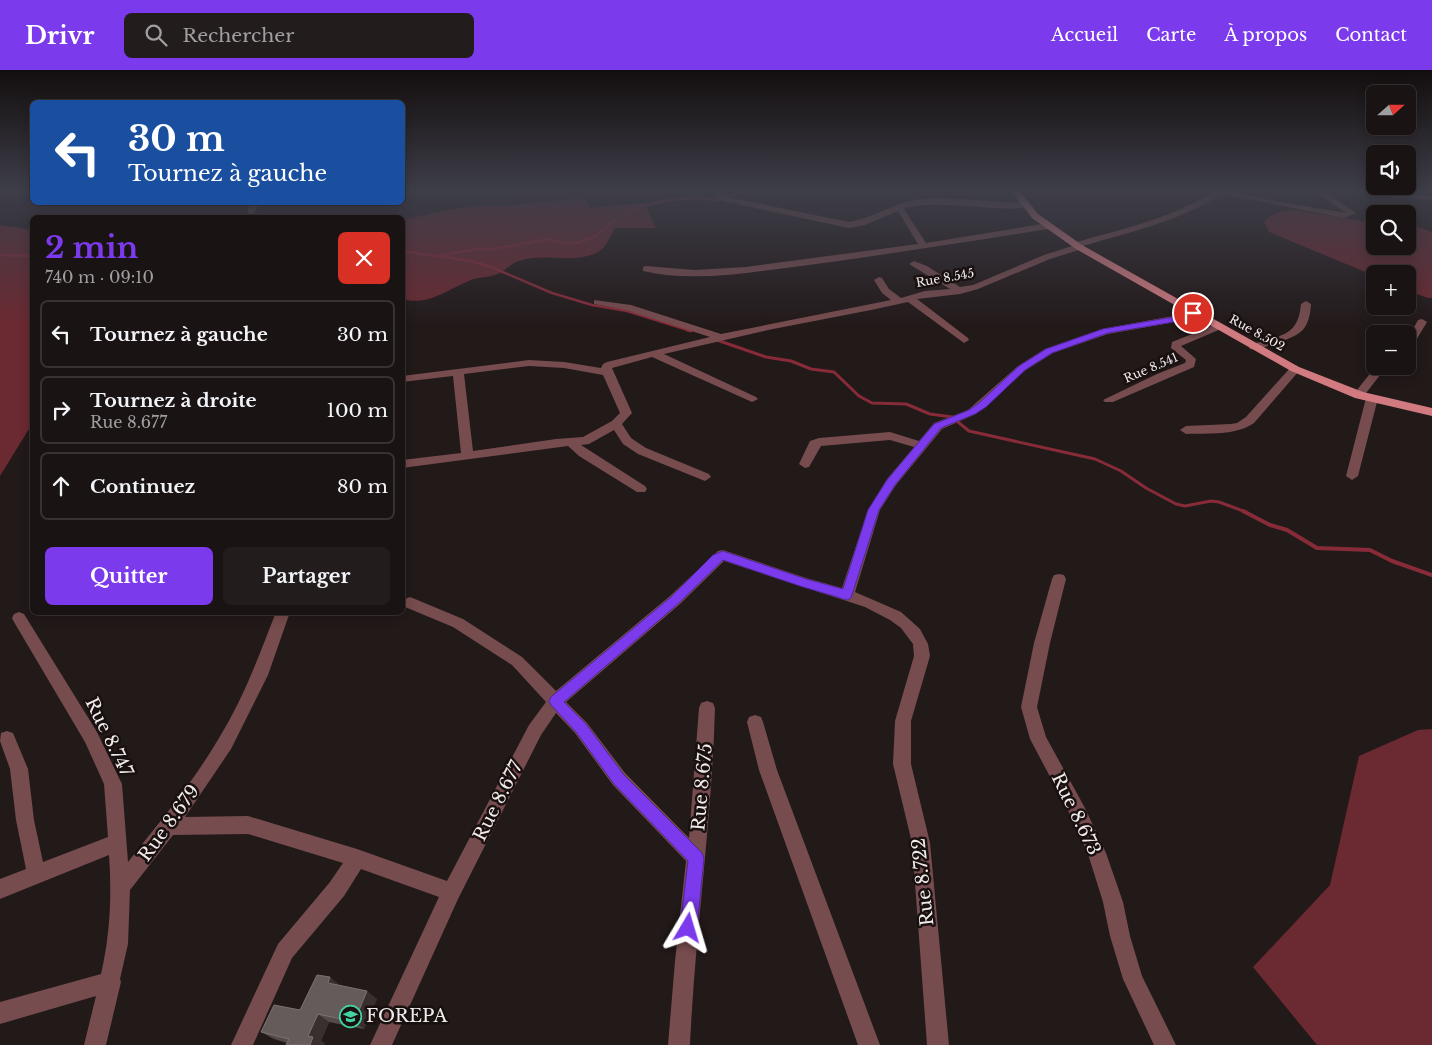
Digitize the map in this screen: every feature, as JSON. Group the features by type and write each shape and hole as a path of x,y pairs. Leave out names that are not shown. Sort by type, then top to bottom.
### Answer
{"main road":[{"name":"Rue 8.502","path":"1062,236 1217,327 1295,370 1359,395 1432,412"}],"street":[{"path":"917,236 924,246"},
{"path":"646,269 694,273 746,270 989,236"},
{"name":"Rue 8.545","path":"879,280 884,291 904,300 925,294 960,291 1000,278 1047,257 1110,236"},
{"path":"914,264 924,268 960,291"},
{"path":"405,464 556,442 585,440 616,424 626,413 606,370 607,366 720,337 791,322 860,311 904,300 964,340"},
{"path":"597,302 628,307 720,337"},
{"path":"1254,347 1296,333 1301,328 1305,318 1306,304"},
{"path":"847,595 874,510 891,482 938,426 972,412 982,405 998,388 1049,351 1106,331 1174,319 1193,313"},
{"path":"1416,334 1419,332 1422,322"},
{"name":"Rue 8.541","path":"1109,400 1190,365 1192,362 1189,357 1176,348 1176,344 1217,327"},
{"path":"654,354 752,399"},
{"path":"405,379 529,362 564,365 608,374"},
{"path":"1186,430 1241,426 1250,420 1295,370"},
{"path":"458,371 467,456"},
{"path":"1359,395 1375,375"},
{"path":"1352,476 1372,398"},
{"path":"616,424 627,441 642,452 705,478"},
{"path":"805,464 814,444 819,442 890,436 923,446"},
{"path":"571,442 584,453 641,489"},
{"name":"Rue 8.677","path":"381,1045 451,892 535,730 556,701 675,600 723,555 804,583 847,595"},
{"name":"Rue 8.673","path":"1059,579 1042,643 1029,707 1038,739 1079,814 1097,853 1114,902 1120,936 1133,980 1164,1045"},
{"name":"Rue 8.722","path":"847,595 884,609 903,621 917,635 923,645 922,656 903,721 902,764 921,843 938,1045"},
{"path":"410,603 458,624 518,660 581,728 619,780 696,858"},
{"name":"Rue 8.679","path":"121,887 168,826 225,744 260,675 282,615"},
{"name":"Rue 8.747","path":"20,618 91,737 114,784 121,887"},
{"name":"Rue 8.675","path":"679,1045 681,987 707,749 708,708"},
{"path":"755,722 768,770 869,1045"},
{"path":"7,738 19,770 25,820 36,874"},
{"path":"168,826 248,825 357,858 451,892"},
{"path":"0,889 117,843"},
{"path":"242,1045 285,951 337,889 357,858"},
{"path":"95,1045 111,982 118,944 121,887"},
{"path":"0,1013 111,982"}],"shaded area":[{"path":"0,236 30,236 30,427 0,476"},
{"path":"405,236 611,236 603,248 589,256 579,258 539,258 519,261 500,273 465,282 430,298 412,301 405,299"},
{"path":"1277,236 1366,236 1366,255 1416,255 1416,236 1432,236 1432,298 1416,294 1416,265 1366,265 1366,272"},
{"path":"1432,729 1432,1045 1317,1045 1253,967 1330,885 1359,756 1418,730"}],"building":[{"path":"317,975 330,977 328,983 367,991 354,1022 318,1014 308,1036 313,1037 310,1045 286,1045 289,1039 261,1032 274,1005 300,1010"}],"waterway":[{"path":"442,255 478,249 494,249 548,239 566,244 579,242 596,236"},
{"path":"405,251 471,261 491,267 552,293 592,305 627,311 691,331 687,330"},
{"path":"0,255 30,256"},
{"path":"714,339 766,357 791,361 811,369 834,372 859,396 872,403 906,404 930,414 952,417 969,431 1095,459 1121,471 1146,488 1176,504 1185,506 1211,501 1246,512"},
{"path":"1243,511 1270,525 1287,530 1317,548 1370,550 1392,561 1432,575"}],"place":[{"name":"FOREPA","path":"350,1016"}],"route":[{"path":"688,928 696,858 619,780 581,728 556,701 675,600 723,555 804,583 847,595 874,510 891,482 938,426 972,412 1022,368 1049,351 1106,331 1174,319 1193,313"}]}
